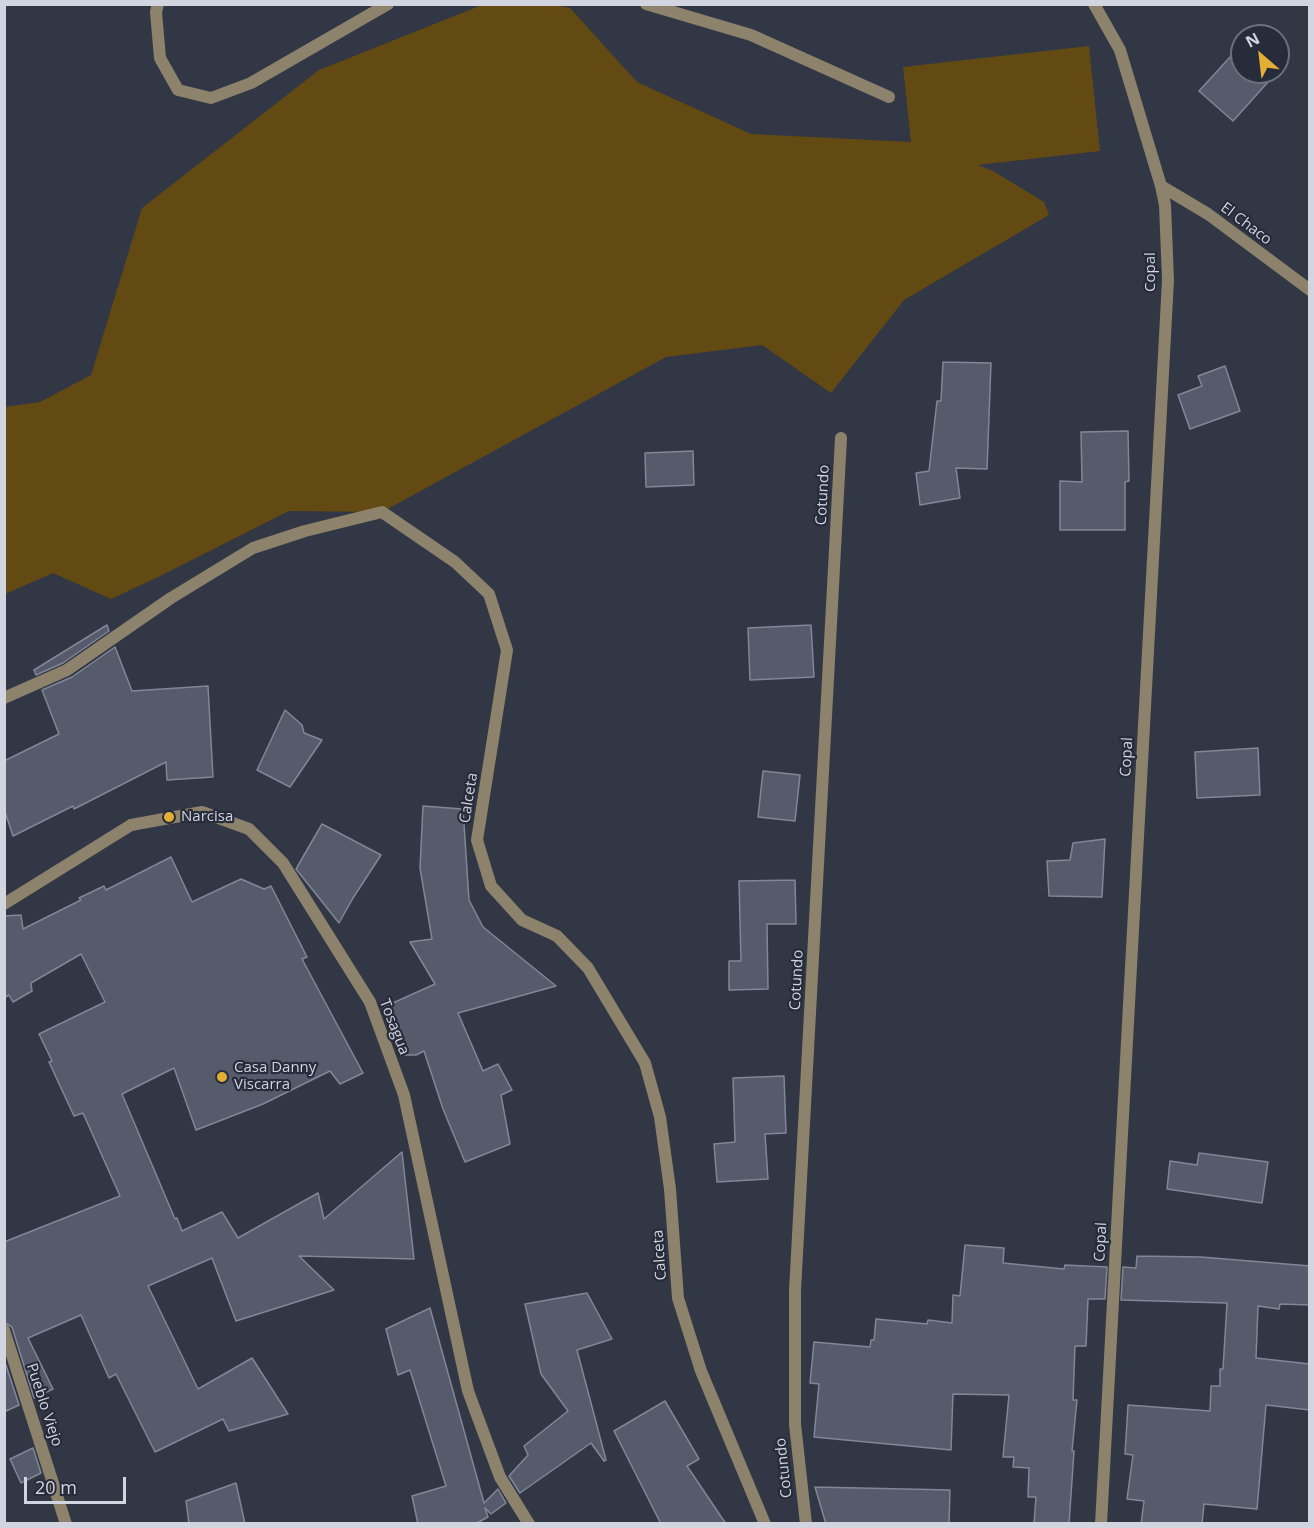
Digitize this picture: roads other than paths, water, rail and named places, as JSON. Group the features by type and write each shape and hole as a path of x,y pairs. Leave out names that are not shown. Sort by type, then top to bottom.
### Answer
{"street":[{"path":"158,4 156,12 160,58 164,66 178,90 211,98 251,83 388,4"},
{"path":"646,4 751,35 889,97"},
{"name":"Copal","path":"1094,4 1120,50 1161,186 1165,206 1168,280 1101,1524"},
{"name":"El Chaco","path":"1161,186 1208,214 1310,291"},
{"name":"Cotundo","path":"806,1524 795,1424 795,1291 841,438"},
{"name":"Calceta","path":"4,698 67,670 171,598 253,548 305,531 382,512 454,562 489,594 507,650 477,840 490,886 522,920 557,936 588,968 645,1063 660,1117 667,1168 678,1298 701,1371 765,1524"},
{"name":"Tosagua","path":"4,904 131,825 202,812 249,829 283,863 370,1002 400,1084 411,1126 468,1391 500,1477 529,1524"},
{"name":"Pueblo Viejo","path":"4,1330 66,1524"}],"place":[{"name":"Narcisa","path":"169,817"},
{"name":"Casa Danny Viscarra","path":"222,1077"}]}
